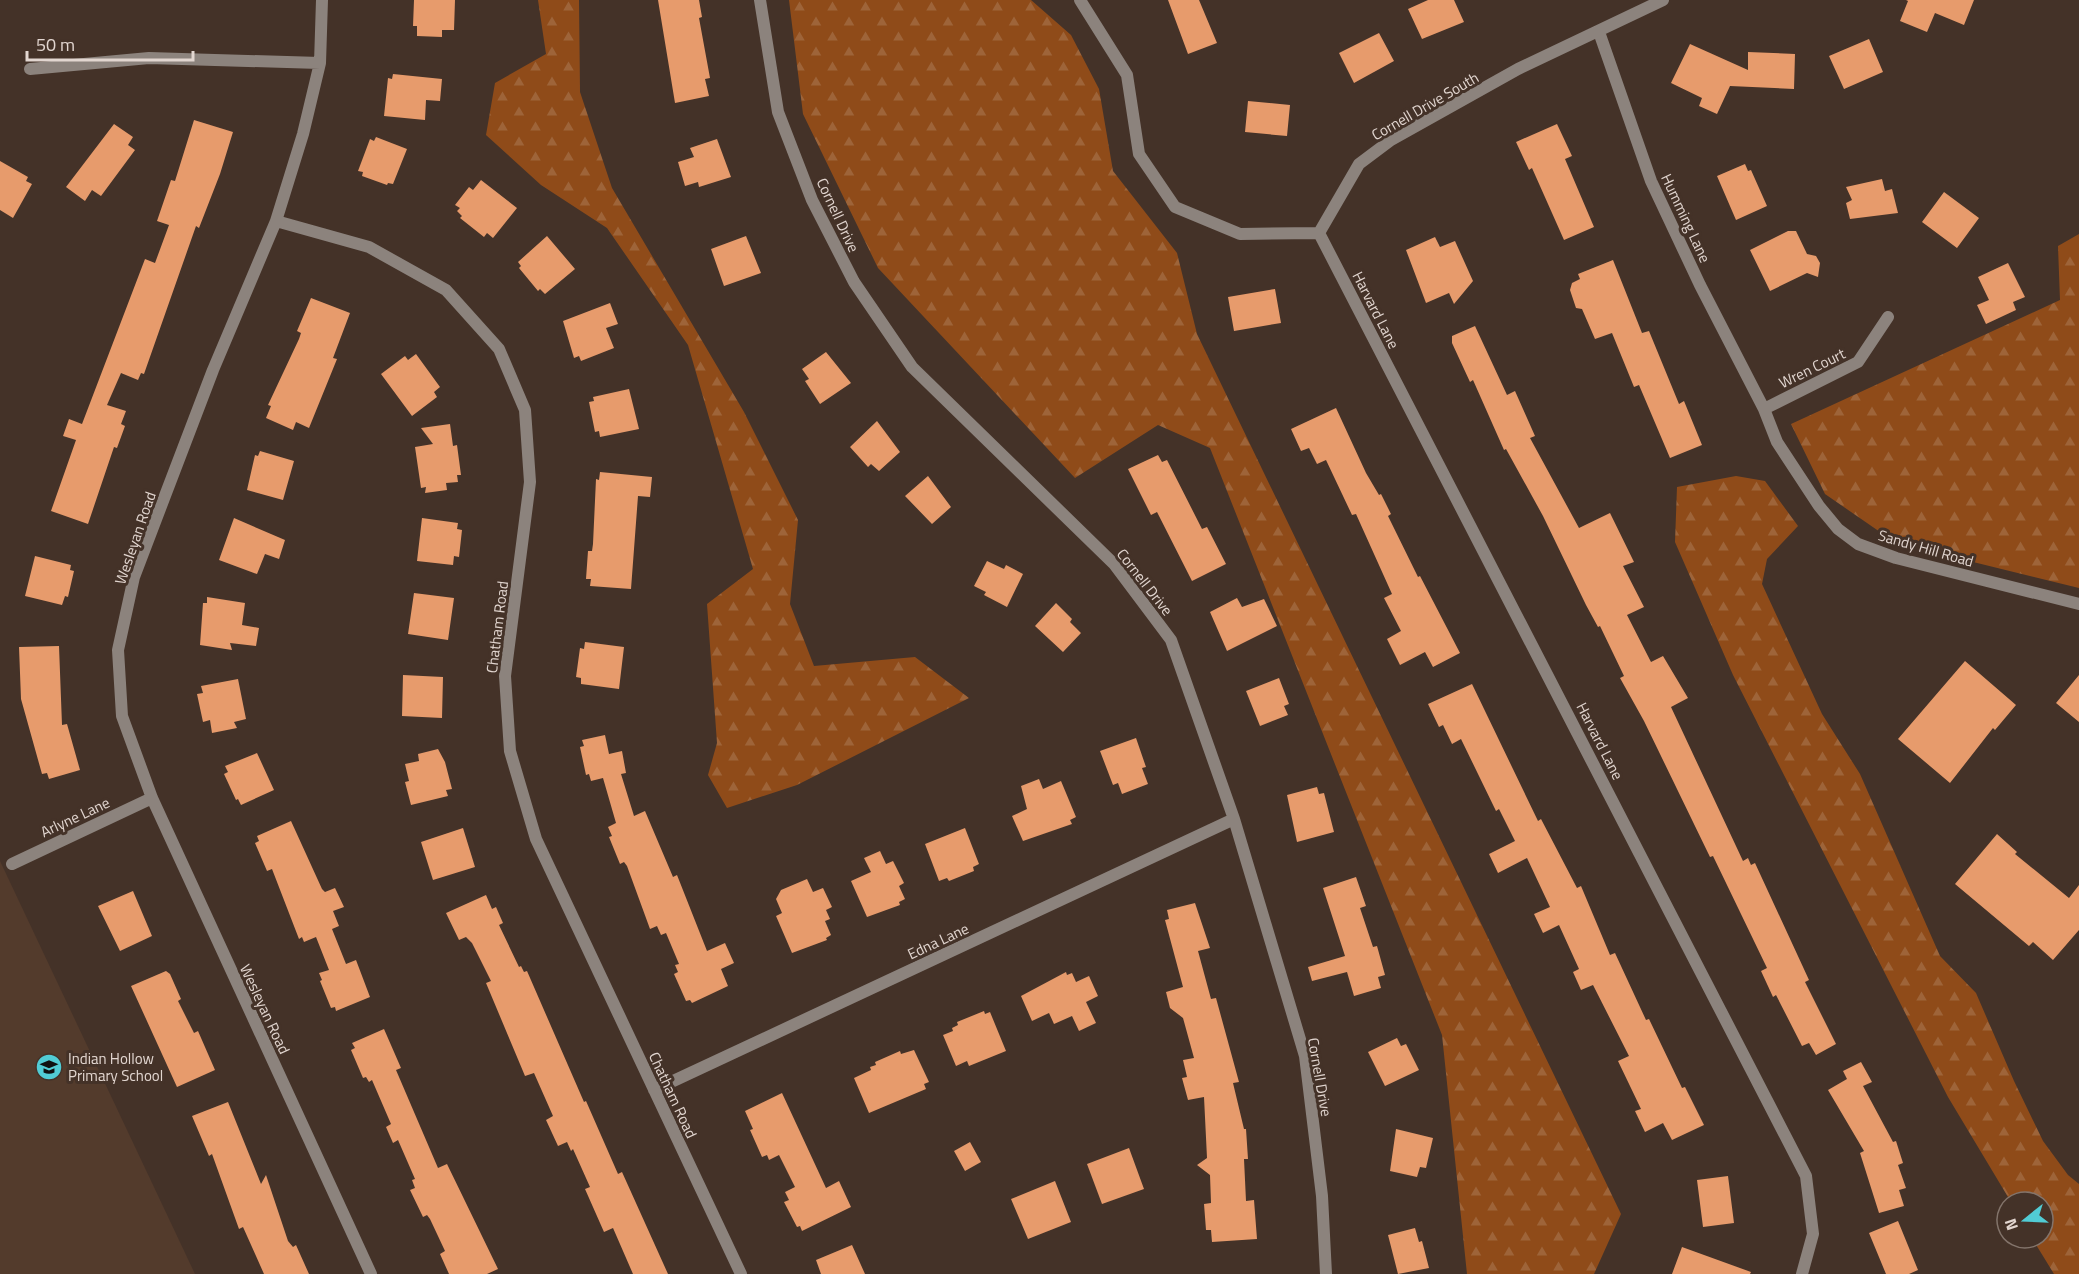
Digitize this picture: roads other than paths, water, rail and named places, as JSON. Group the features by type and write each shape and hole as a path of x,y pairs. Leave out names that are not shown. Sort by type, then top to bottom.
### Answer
{"street":[{"name":"Wesleyan Road","path":"322,0 320,63 303,134 276,221 213,370 135,577 118,650 122,716 152,798 371,1274"},
{"name":"Cornell Drive","path":"760,0 778,112 812,200 854,282 912,367 1114,564 1171,640 1234,819 1305,1056 1322,1196 1326,1274"},
{"path":"1080,0 1127,75 1139,154 1175,207 1240,234 1319,233"},
{"name":"Cornell Drive South","path":"1319,233 1359,164 1391,140 1518,69 1663,0"},
{"name":"Humming Lane","path":"1599,32 1651,181 1700,285 1764,409"},
{"path":"30,69 148,58 320,63"},
{"name":"Chatham Road","path":"276,221 369,248 446,290 499,349 525,410 530,482 505,676 510,751 536,839 741,1274"},
{"name":"Harvard Lane","path":"1319,233 1806,1176 1814,1234 1802,1274"},
{"name":"Wren Court","path":"1764,409 1858,363 1888,317"},
{"name":"Sandy Hill Road","path":"1764,409 1777,442 1819,506 1838,529 1858,544 1896,558 2079,604"},
{"name":"Arlyne Lane","path":"12,864 152,798"},
{"name":"Edna Lane","path":"654,1090 1234,819"}],"place":[{"name":"Indian Hollow Primary School","path":"49,1067"}]}
